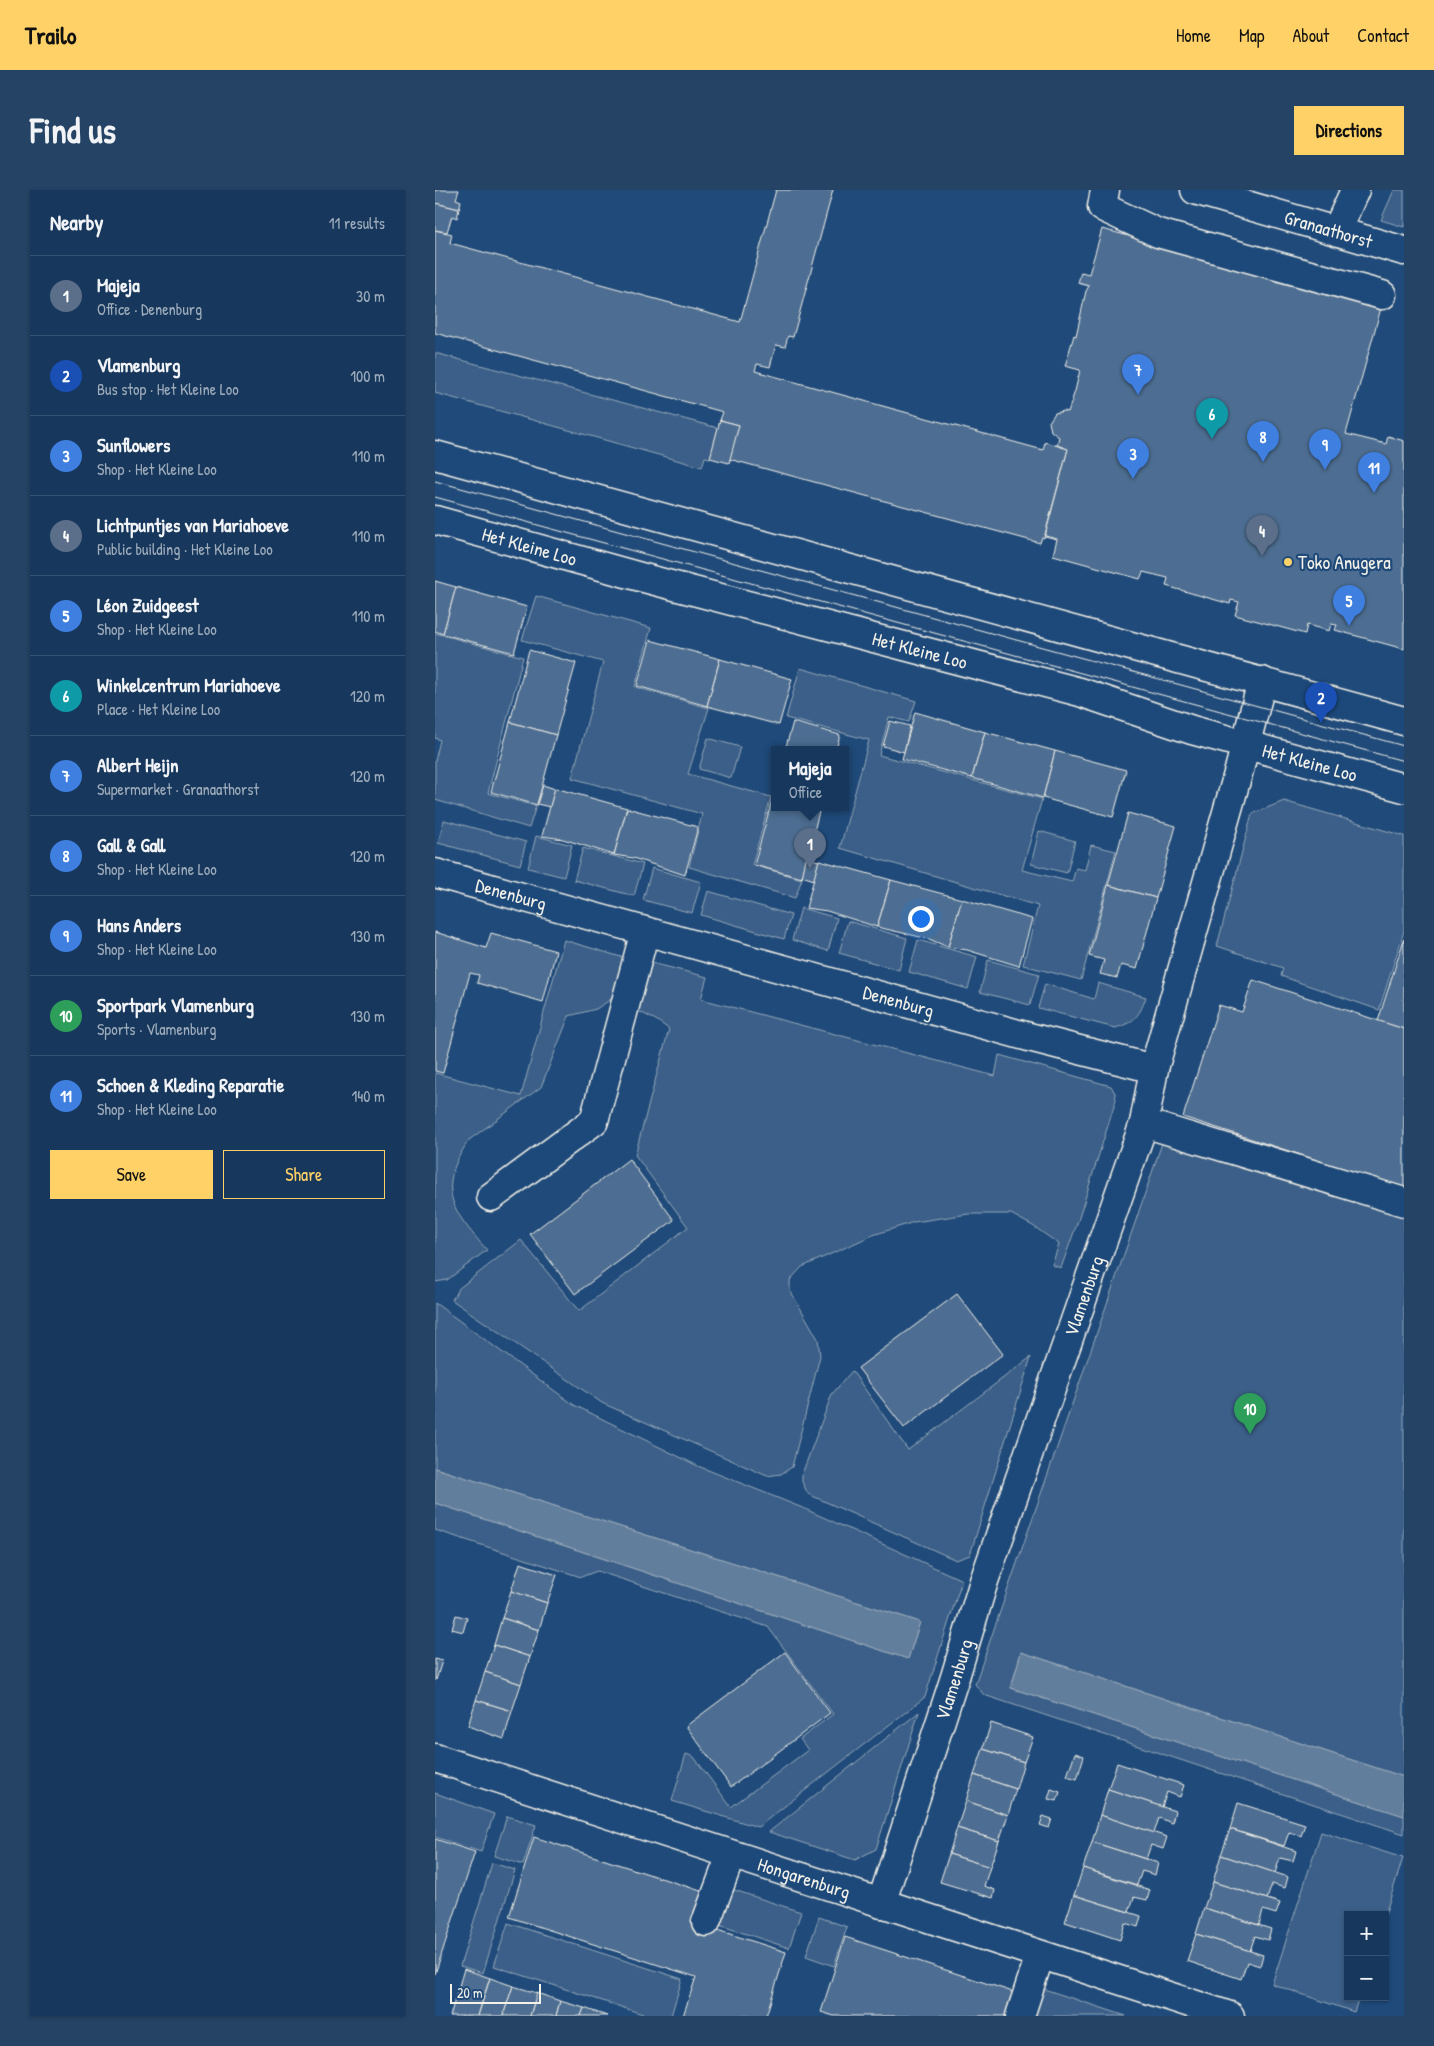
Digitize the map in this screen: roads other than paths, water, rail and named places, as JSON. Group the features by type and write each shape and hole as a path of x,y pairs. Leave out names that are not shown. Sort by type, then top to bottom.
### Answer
{"street":[{"path":"1105,190 1102,207 1158,233 1382,295"},
{"name":"Granaathorst","path":"1195,190 1404,251"},
{"path":"1337,230 1355,190"},
{"path":"435,455 1404,721"},
{"name":"Het Kleine Loo","path":"435,520 644,578 1080,692 1192,730 1404,788"},
{"name":"Vlamenburg","path":"881,1904 955,1677 984,1581 1144,1123 1154,1069 1246,745 1262,681"},
{"name":"Denenburg","path":"435,873 1029,1037 1154,1069"},
{"path":"491,1197 594,1121 645,931"},
{"path":"1144,1123 1404,1202"},
{"name":"Hongarenburg","path":"435,1758 1040,1955 1169,2007 1230,2016"},
{"path":"706,1922 731,1855"},
{"path":"1020,2016 1040,1955"}],"tram line":[{"path":"435,481 1404,746"},
{"path":"435,497 1404,761"}],"place":[{"name":"Albert Heijn","path":"1138,395"},
{"name":"Winkelcentrum Mariahoeve","path":"1212,439"},
{"name":"Gall & Gall","path":"1263,462"},
{"name":"Hans Anders","path":"1325,470"},
{"name":"Sunflowers","path":"1133,479"},
{"name":"Schoen & Kleding Reparatie","path":"1374,493"},
{"name":"Lichtpuntjes van Mariahoeve","path":"1262,556"},
{"name":"Toko Anugera","path":"1288,562"},
{"name":"Léon Zuidgeest","path":"1349,626"},
{"name":"Vlamenburg","path":"1321,723"},
{"name":"Majeja","path":"810,869"},
{"name":"Sportpark Vlamenburg","path":"1250,1434"}]}
